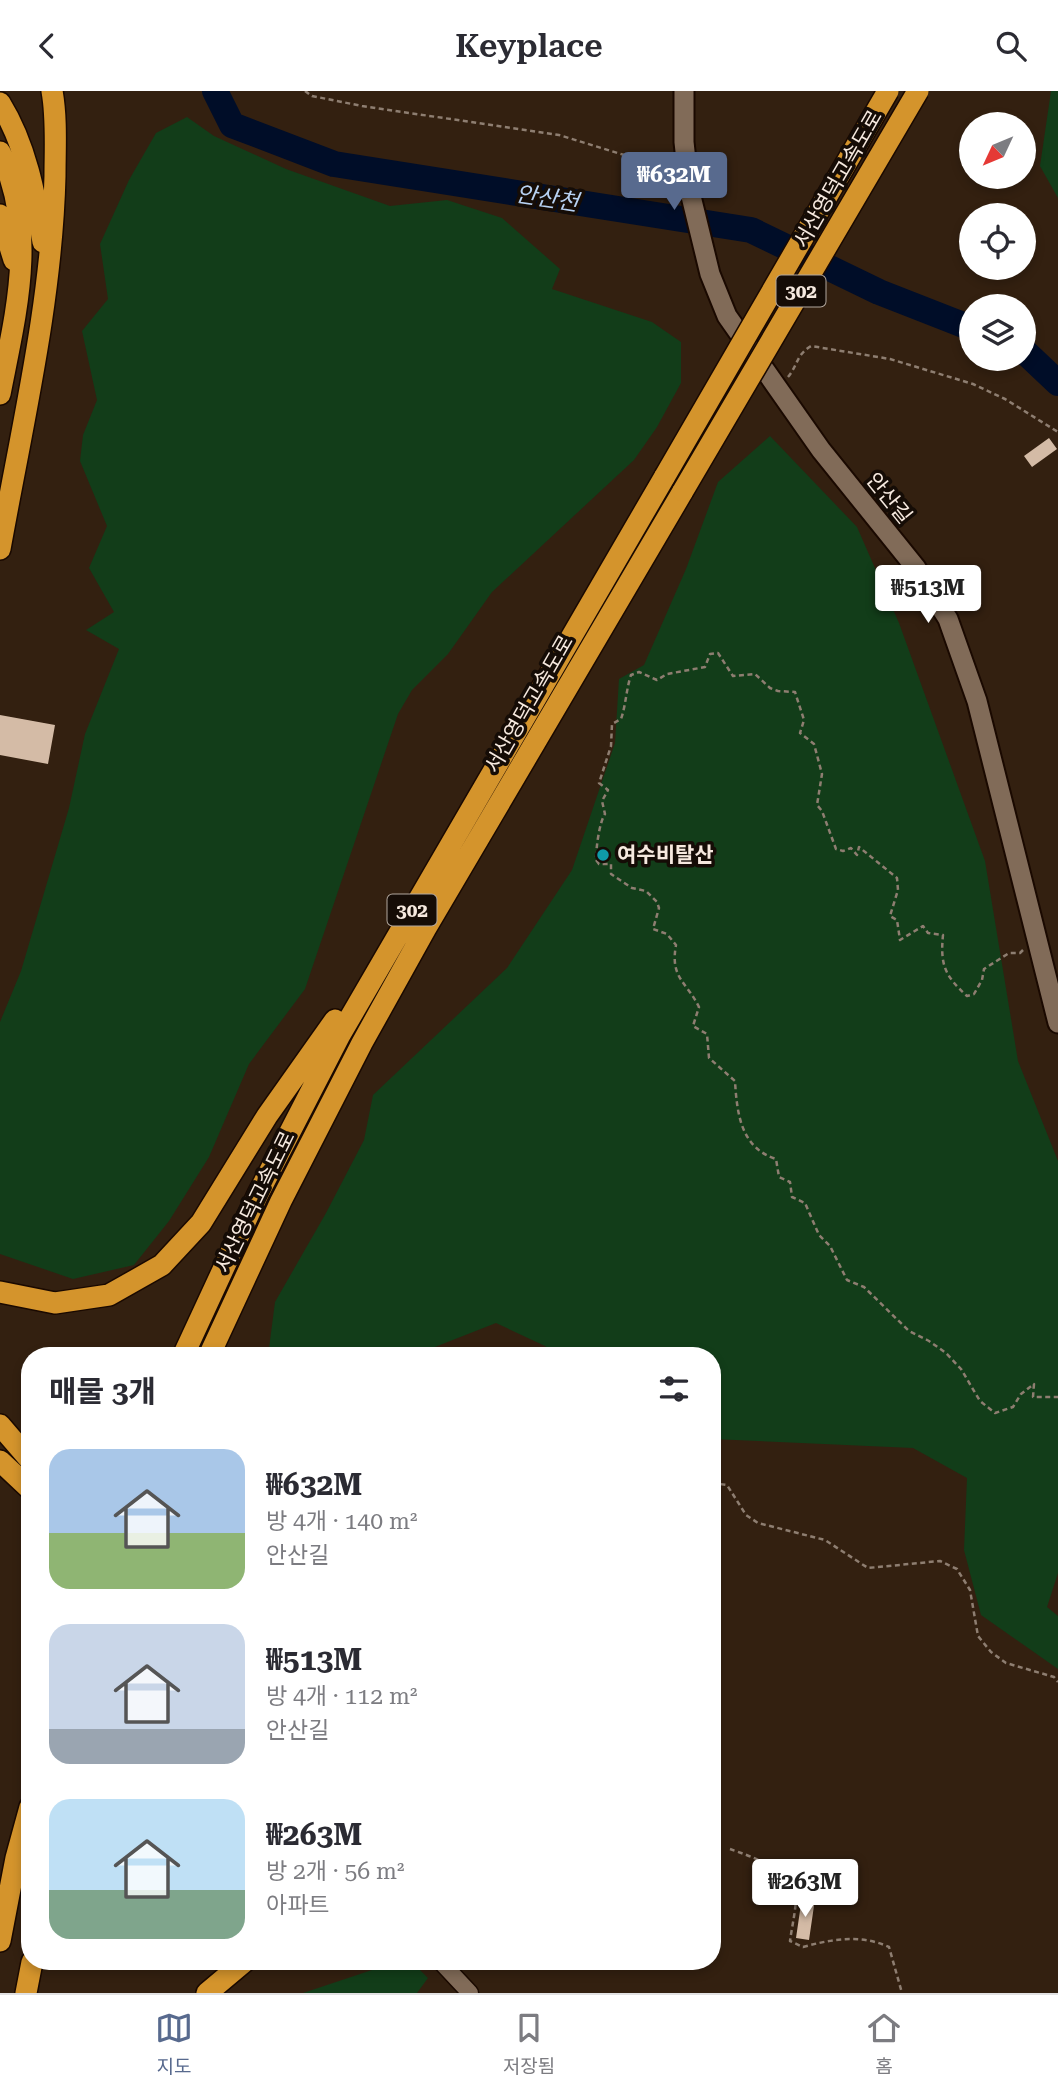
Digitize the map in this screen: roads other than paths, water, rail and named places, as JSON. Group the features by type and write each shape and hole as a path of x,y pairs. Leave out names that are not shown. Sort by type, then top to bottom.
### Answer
{"highway":[{"path":"0,549 48,275 54,212 52,91"},
{"name":"서산영덕고속도로","path":"187,1347 258,1194 340,1035 888,91"},
{"name":"서산영덕고속도로","path":"213,1347 281,1201 362,1042 426,928 918,91"},
{"path":"0,103 21,141 38,210 48,275"},
{"path":"0,152 10,173 21,224 21,285 0,394"},
{"path":"0,215 21,285"},
{"path":"0,1292 55,1303 109,1295 162,1265 201,1223 267,1116 405,921"},
{"path":"0,1425 21,1450"},
{"path":"0,1461 21,1481"},
{"path":"0,1941 21,1840"},
{"path":"26,1993 30,1970"},
{"path":"207,1993 234,1970"}],"street":[{"name":"안산길","path":"684,91 684,142 689,188 710,274 727,316 821,450 916,568 948,619 977,701 1058,1023"},
{"path":"448,1970 470,1993"}],"waterway":[{"name":"안산천","path":"215,91 232,125 334,164 751,230 879,292 959,323"},
{"name":"안산천","path":"1036,362 1058,383"}],"place":[{"name":"여수비탈산","path":"603,855"}]}
